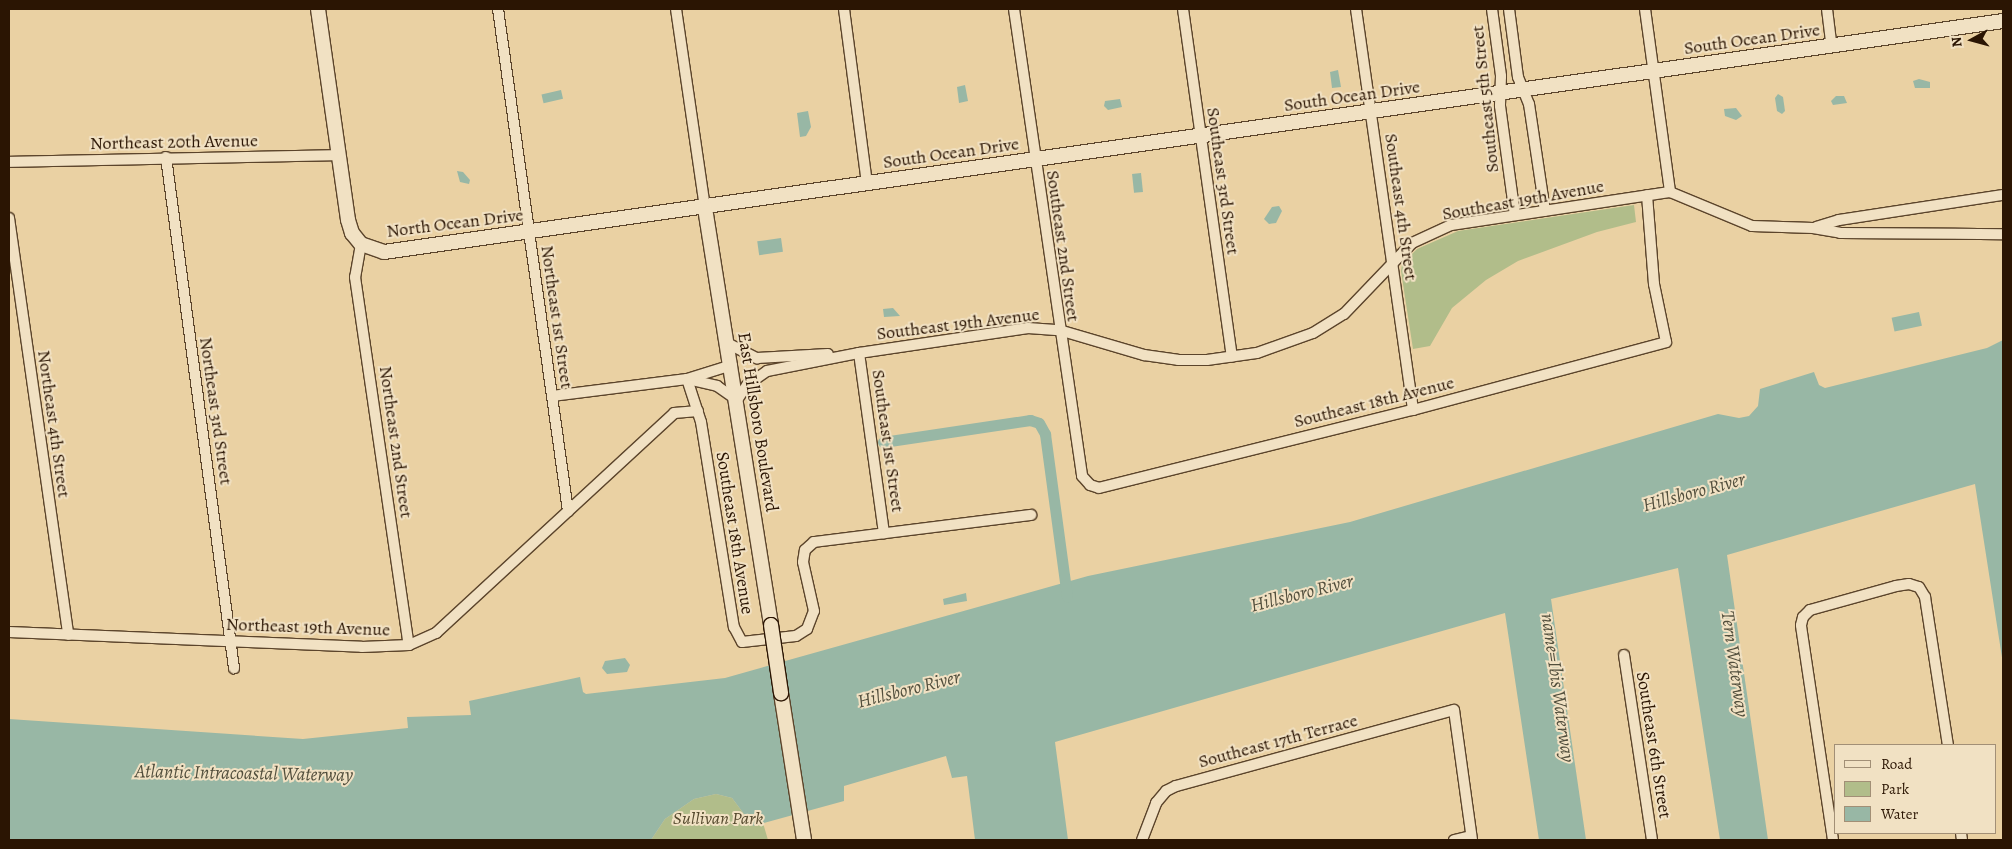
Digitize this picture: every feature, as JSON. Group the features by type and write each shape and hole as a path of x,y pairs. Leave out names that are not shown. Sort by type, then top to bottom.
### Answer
{"main road":[{"path":"318,9 348,220 352,233 361,244"},
{"name":"South Ocean Drive","path":"705,208 867,183 1654,73 2003,21"},
{"name":"North Ocean Drive","path":"361,244 384,252 705,208"},
{"name":"East Hillsboro Boulevard","path":"705,208 732,365 804,840"}],"street":[{"name":"Northeast 1st Street","path":"498,9 568,510"},
{"name":"East Hillsboro Boulevard","path":"676,9 705,208"},
{"path":"844,9 867,183"},
{"name":"Southeast 2nd Street","path":"1014,9 1034,161 1082,476 1090,485"},
{"name":"Southeast 3rd Street","path":"1183,9 1232,357"},
{"name":"Southeast 4th Street","path":"1356,9 1413,410"},
{"name":"Southeast 5th Street","path":"1492,9 1501,76 1500,94 1515,216"},
{"name":"Southeast 5th Street","path":"1509,9 1518,77 1529,104 1545,211"},
{"path":"1645,9 1670,192"},
{"path":"1827,9 1832,46"},
{"name":"Northeast 20th Avenue","path":"9,162 339,155"},
{"name":"Northeast 3rd Street","path":"166,158 234,668"},
{"name":"Southeast 19th Avenue","path":"737,400 747,385 767,371 859,353 1028,328 1059,330 1144,355 1178,360 1232,357 1257,353 1313,333 1344,314 1392,262 1418,240 1451,225 1647,195 1670,192 1752,226 1813,228 1840,233 2003,234"},
{"name":"Southeast 18th Avenue","path":"1090,485 1099,488 1413,410 1666,342 1654,284 1647,195"},
{"name":"Southeast 19th Avenue","path":"1813,228 1839,220 2003,195"},
{"name":"Northeast 4th Street","path":"9,218 68,634"},
{"name":"Northeast 2nd Street","path":"361,244 355,277 409,645"},
{"name":"Southeast 19th Avenue","path":"727,344 757,358 859,353"},
{"name":"Southeast 1st Street","path":"859,353 884,533"},
{"path":"552,396 687,379 732,365"},
{"path":"687,379 718,386 737,400"},
{"name":"Southeast 18th Avenue","path":"687,379 698,411 734,627 742,642 796,636 807,629 814,611 803,562 805,550 814,542 1031,515"},
{"name":"Northeast 19th Avenue","path":"9,632 362,647 409,645 436,633 674,413 698,411"},
{"path":"1833,840 1801,625 1803,617 1810,610 1896,586 1909,584 1920,587 1926,597 1948,744"},
{"name":"Southeast 6th Street","path":"1624,655 1652,840"},
{"name":"Southeast 17th Terrace","path":"1142,840 1156,803 1166,790 1454,710 1472,838"},
{"path":"1454,840 1472,838"}],"green space":[{"path":"1634,205 1636,222 1597,232 1518,261 1486,280 1452,308 1430,346 1413,349 1401,271 1402,264 1417,249 1458,231"},
{"name":"Sullivan Park","path":"716,794 732,798 753,826 763,823 768,840 651,840 665,819 694,799"}],"water":[{"path":"1338,70 1341,87 1332,88 1330,72"},
{"path":"1919,79 1930,82 1930,88 1915,88 1913,81"},
{"path":"965,85 968,101 959,103 957,87"},
{"path":"561,90 563,99 544,103 542,94"},
{"path":"1778,94 1783,97 1785,111 1782,114 1777,111 1775,98"},
{"path":"1836,96 1844,96 1847,103 1833,105 1831,101"},
{"path":"1120,99 1122,107 1108,110 1104,106 1105,101"},
{"path":"1736,108 1742,116 1736,120 1725,116 1724,109"},
{"path":"808,111 811,127 806,136 800,137 797,113"},
{"path":"457,171 463,172 470,180 469,184 460,182"},
{"path":"1141,173 1143,192 1134,193 1132,174"},
{"path":"1279,206 1282,211 1276,223 1269,224 1264,219 1272,207"},
{"path":"781,238 783,252 759,255 757,241"},
{"path":"893,308 900,316 884,317 883,309"},
{"path":"1919,312 1922,326 1895,332 1892,318"},
{"path":"2003,340 2003,664 1975,484 1727,555 1768,840 1720,840 1678,568 1551,599 1586,840 1539,840 1505,613 1055,742 1068,840 975,840 967,776 952,778 946,756 844,786 844,801 753,826 732,798 716,794 694,799 665,819 651,840 9,840 9,719 303,739 408,728 407,717 471,715 469,701 580,677 583,692 586,694 725,678 1088,576 1350,522 1718,414 1739,418 1749,416 1758,406 1760,389 1814,372 1819,385 1825,388 1987,348"},
{"path":"966,593 967,601 944,605 943,599"},
{"path":"625,658 630,665 627,672 607,674 602,668 605,661"}],"waterway":[{"path":"883,442 1030,420 1039,423 1045,434 1067,597"}],"water label":[{"name":"Hillsboro River","path":"1694,493"},
{"name":"Hillsboro River","path":"1302,594"},
{"name":"Tern Waterway","path":"1734,664"},
{"name":"name=Ibis Waterway","path":"1557,688"},
{"name":"Hillsboro River","path":"909,690"},
{"name":"Atlantic Intracoastal Waterway","path":"244,774"}]}
